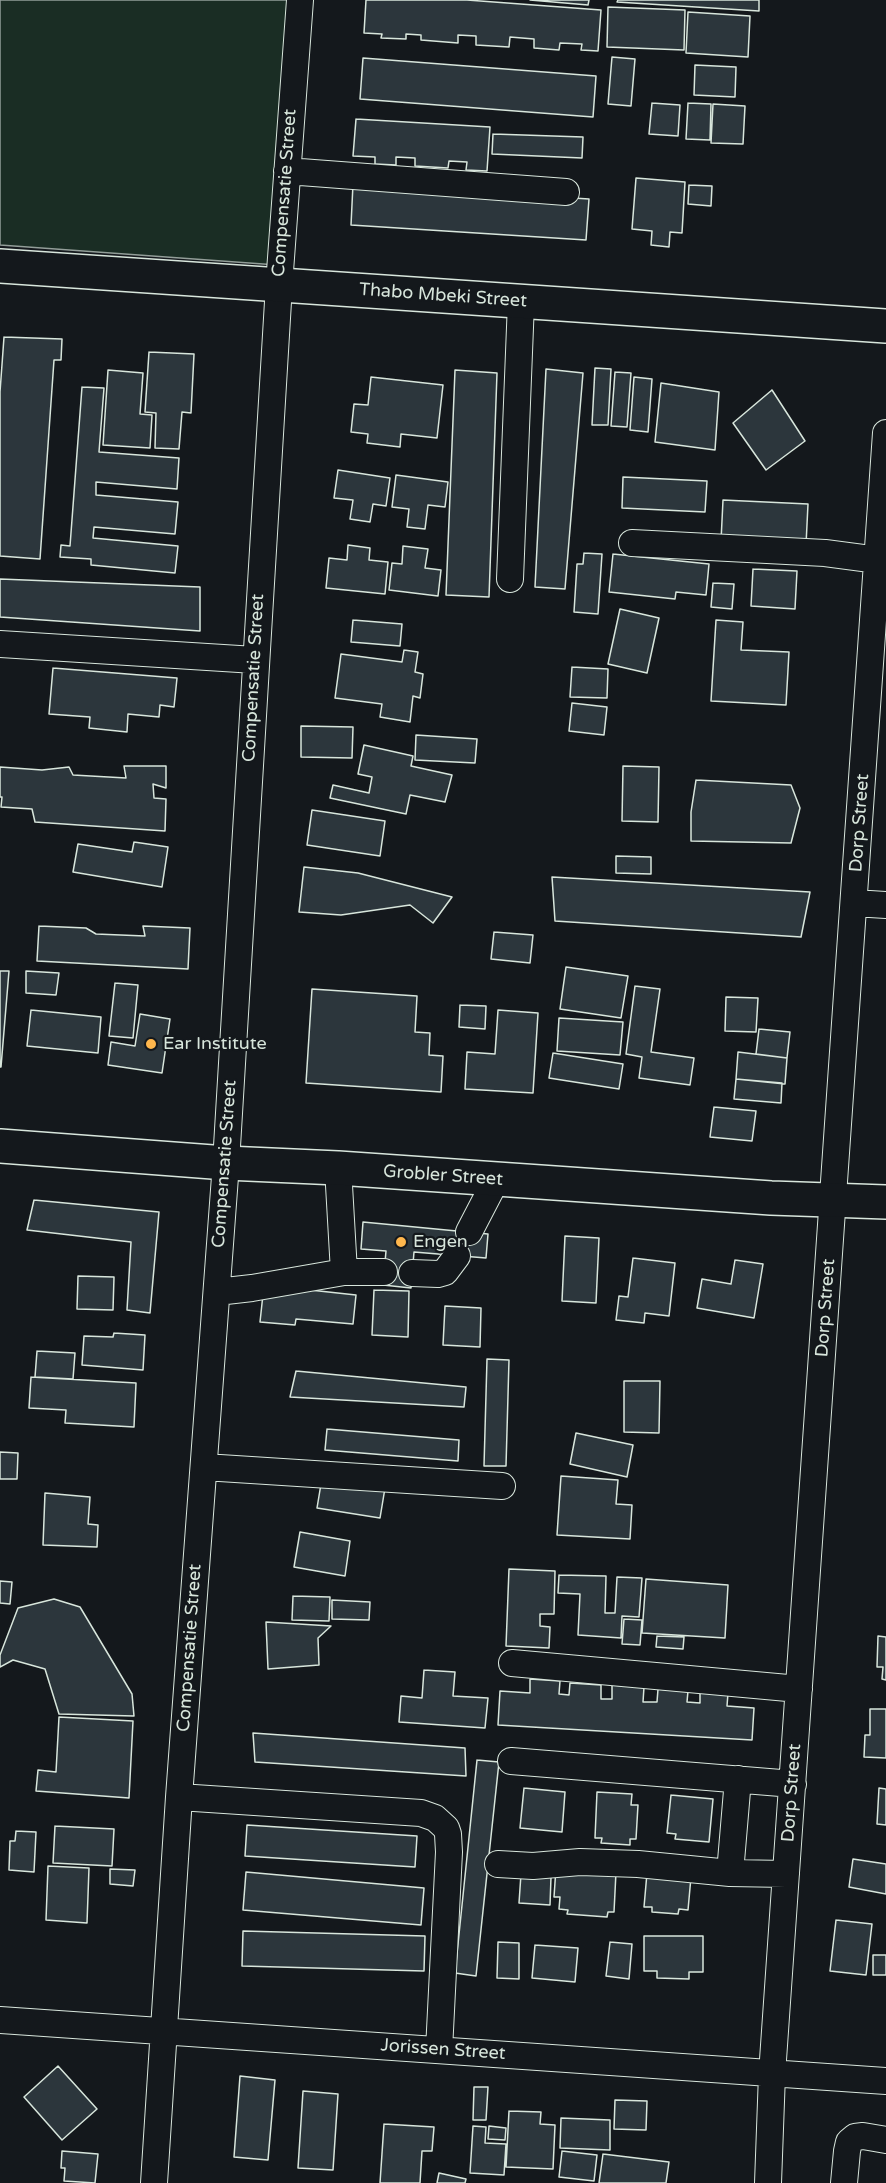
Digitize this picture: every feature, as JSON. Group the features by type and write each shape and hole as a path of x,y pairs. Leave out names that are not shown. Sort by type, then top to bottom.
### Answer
{"main road":[{"name":"Thabo Mbeki Street","path":"0,266 886,326"},
{"name":"Grobler Street","path":"0,1146 226,1163 886,1203"}],"street":[{"name":"Compensatie Street","path":"154,2183 179,1797 226,1163 255,660 300,0"},
{"path":"287,171 566,192"},
{"path":"510,579 521,302"},
{"name":"Dorp Street","path":"768,2183 772,2074 881,548 886,433"},
{"path":"632,543 825,553 881,548"},
{"path":"0,644 255,660"},
{"path":"854,903 886,905"},
{"path":"338,1168 344,1272"},
{"path":"469,1232 496,1180"},
{"path":"412,1273 445,1272 457,1256"},
{"path":"217,1292 344,1272 384,1272"},
{"path":"204,1467 502,1486"},
{"path":"512,1663 799,1689"},
{"path":"511,1761 793,1784"},
{"path":"730,1873 738,1779"},
{"path":"179,1797 421,1813 435,1818 446,1828 449,1852 439,2050"},
{"path":"498,1864 533,1866 580,1862 638,1864 730,1873 786,1874"},
{"name":"Jorissen Street","path":"0,2019 886,2081"},
{"path":"844,2183 849,2142 855,2137 863,2136 886,2140"}],"green space":[{"path":"0,0 294,0 277,265 0,245"}],"building":[{"path":"366,0 467,0 601,10 598,51 581,50 582,44 560,43 559,50 534,48 534,39 510,37 509,47 476,45 476,36 458,35 458,43 421,40 421,35 406,34 406,39 381,38 382,34 364,33"},
{"path":"530,0 589,0 588,5"},
{"path":"618,0 759,0 759,11 617,2"},
{"path":"608,7 685,10 684,50 607,47"},
{"path":"688,12 750,16 748,57 686,53"},
{"path":"612,57 635,59 631,106 608,104"},
{"path":"363,58 596,76 593,117 360,99"},
{"path":"695,65 736,67 735,97 694,95"},
{"path":"652,103 680,105 678,136 649,134"},
{"path":"688,103 711,104 710,140 686,139"},
{"path":"713,104 745,106 743,144 711,143"},
{"path":"356,119 490,127 487,171 466,170 467,162 449,161 448,168 415,166 415,158 396,157 396,165 375,164 375,157 353,156"},
{"path":"493,134 583,137 582,158 492,154"},
{"path":"636,178 685,182 682,233 670,232 669,247 651,245 652,231 632,229"},
{"path":"353,184 589,199 586,240 351,225"},
{"path":"689,185 712,186 711,206 688,204"},
{"path":"4,337 62,339 61,360 54,360 40,559 0,556 0,392"},
{"path":"149,352 194,354 191,413 182,412 179,449 155,448 156,413 145,412"},
{"path":"595,368 611,369 608,425 592,425"},
{"path":"546,369 583,373 565,589 535,587"},
{"path":"108,370 143,373 140,414 152,415 150,448 103,445"},
{"path":"455,370 497,373 489,597 446,595"},
{"path":"615,372 631,373 627,427 611,426"},
{"path":"371,377 443,385 437,438 401,434 400,447 367,443 368,434 351,432 354,404 368,405"},
{"path":"634,377 652,379 648,432 630,430"},
{"path":"661,383 719,392 715,450 655,442"},
{"path":"82,387 104,388 99,452 179,458 177,489 96,482 96,495 178,502 175,534 94,527 93,538 178,546 175,573 91,565 91,559 60,557 61,545 70,546"},
{"path":"772,390 805,441 766,470 733,423"},
{"path":"338,470 390,478 386,506 373,504 370,522 350,519 353,500 334,498"},
{"path":"396,475 448,482 445,507 428,505 425,529 407,527 409,509 392,507"},
{"path":"623,477 707,481 705,512 622,508"},
{"path":"723,500 808,504 806,545 721,541"},
{"path":"348,545 370,548 369,560 388,562 385,594 326,588 329,558 347,560"},
{"path":"403,546 428,549 425,568 441,570 438,596 389,590 392,563 402,564"},
{"path":"584,553 602,554 598,614 574,612 577,564 583,564"},
{"path":"613,554 709,564 706,595 676,592 675,599 609,592"},
{"path":"753,569 797,571 795,609 751,606"},
{"path":"0,579 200,587 200,631 0,617"},
{"path":"713,583 734,584 732,609 711,607"},
{"path":"620,609 659,618 647,673 608,664"},
{"path":"353,620 402,624 400,646 351,642"},
{"path":"716,620 743,622 741,650 789,652 786,705 711,701"},
{"path":"404,650 418,652 415,672 423,674 420,698 413,696 410,722 380,717 382,704 335,698 341,654 402,662"},
{"path":"572,667 608,669 607,698 570,697"},
{"path":"53,668 177,678 174,707 160,705 159,717 128,714 127,732 89,728 90,717 49,714"},
{"path":"572,703 607,707 604,735 569,731"},
{"path":"301,726 353,727 352,758 301,757"},
{"path":"416,735 477,739 475,763 415,760"},
{"path":"364,745 413,756 411,766 452,775 445,802 410,795 406,814 330,798 333,785 369,793 372,777 358,774"},
{"path":"124,766 166,766 166,788 153,784 154,798 166,799 165,831 35,822 32,809 1,807 0,767 42,770 69,767 73,775 126,778"},
{"path":"623,766 659,767 658,822 622,821"},
{"path":"696,780 791,785 800,808 791,843 691,841 691,812"},
{"path":"312,810 385,821 380,856 307,845"},
{"path":"134,842 168,847 162,887 73,872 78,844 132,852"},
{"path":"616,856 651,857 651,874 616,873"},
{"path":"304,867 358,873 452,897 433,923 410,905 341,915 299,912"},
{"path":"552,877 810,892 801,937 555,921"},
{"path":"39,926 86,928 96,934 145,936 143,926 190,928 188,969 37,961"},
{"path":"494,932 533,935 530,963 491,959"},
{"path":"566,967 628,976 621,1018 560,1009"},
{"path":"0,971 9,971 1,1067 0,1067"},
{"path":"26,971 59,973 56,995 26,993"},
{"path":"115,983 138,985 133,1038 109,1036"},
{"path":"635,986 660,989 651,1052 694,1058 690,1085 639,1078 642,1057 626,1054"},
{"path":"312,989 417,996 415,1032 430,1033 429,1055 443,1056 441,1092 306,1083"},
{"path":"726,997 758,998 756,1032 725,1031"},
{"path":"460,1005 486,1006 485,1029 459,1027"},
{"path":"31,1010 101,1017 98,1053 27,1046"},
{"path":"498,1010 538,1013 533,1093 465,1089 467,1052 495,1054"},
{"name":"Ear Institute","path":"140,1014 170,1019 162,1073 108,1065 111,1042 135,1046"},
{"path":"559,1018 623,1022 620,1055 557,1051"},
{"path":"759,1029 790,1032 787,1058 756,1054"},
{"path":"738,1052 787,1058 785,1084 736,1079"},
{"path":"553,1053 623,1064 619,1089 549,1078"},
{"path":"736,1079 782,1083 781,1103 734,1099"},
{"path":"714,1107 756,1111 752,1141 710,1137"},
{"path":"34,1200 159,1212 150,1313 127,1310 131,1242 27,1230"},
{"path":"363,1222 488,1234 486,1258 414,1252 411,1288 383,1285 386,1251 361,1249"},
{"path":"565,1236 599,1238 596,1303 562,1301"},
{"path":"633,1258 675,1263 669,1316 645,1313 644,1323 616,1320 619,1296 628,1297"},
{"path":"735,1260 763,1264 754,1318 697,1308 702,1279 731,1284"},
{"path":"78,1276 114,1277 113,1310 77,1309"},
{"path":"264,1285 356,1295 353,1324 296,1319 295,1325 260,1322"},
{"path":"374,1290 409,1291 408,1337 372,1335"},
{"path":"445,1306 481,1308 480,1347 443,1345"},
{"path":"114,1333 145,1335 143,1370 82,1365 84,1336 113,1337"},
{"path":"37,1351 75,1353 73,1379 35,1377"},
{"path":"487,1359 509,1360 506,1466 484,1466"},
{"path":"296,1371 466,1387 464,1407 290,1397"},
{"path":"31,1377 136,1383 134,1427 65,1423 66,1410 29,1408"},
{"path":"624,1381 660,1381 659,1433 624,1432"},
{"path":"327,1429 459,1440 458,1461 325,1450"},
{"path":"576,1433 633,1445 627,1477 570,1464"},
{"path":"0,1452 18,1453 17,1479 0,1479"},
{"path":"561,1476 618,1480 616,1504 632,1505 630,1539 557,1535"},
{"path":"322,1478 385,1488 380,1518 317,1508"},
{"path":"45,1493 90,1497 88,1524 98,1525 97,1547 43,1545"},
{"path":"300,1532 350,1541 345,1576 294,1567"},
{"path":"509,1569 555,1571 554,1614 540,1614 540,1626 550,1627 549,1648 506,1646"},
{"path":"559,1575 606,1576 605,1613 615,1613 617,1577 642,1578 639,1617 622,1616 621,1638 578,1635 580,1594 558,1593"},
{"path":"646,1579 728,1585 725,1638 642,1633"},
{"path":"0,1581 12,1582 10,1604 0,1603"},
{"path":"293,1596 330,1597 329,1621 292,1620"},
{"path":"54,1599 80,1607 132,1694 134,1716 59,1714 45,1669 13,1660 0,1667 0,1655 18,1608"},
{"path":"332,1600 370,1602 369,1620 332,1619"},
{"path":"624,1619 642,1620 640,1645 622,1644"},
{"path":"266,1622 331,1626 318,1638 319,1665 268,1669"},
{"path":"657,1636 684,1637 683,1649 656,1647"},
{"path":"878,1636 886,1637 886,1680 882,1679 883,1667 877,1667"},
{"path":"424,1670 455,1672 453,1696 488,1698 485,1728 399,1722 401,1696 422,1698"},
{"path":"530,1679 560,1681 559,1694 569,1695 570,1683 601,1685 601,1699 612,1699 612,1685 644,1687 643,1702 657,1702 658,1689 688,1691 687,1702 700,1703 700,1691 728,1693 727,1706 754,1708 752,1740 498,1725 500,1691 530,1693"},
{"path":"870,1709 886,1709 886,1758 864,1757 865,1735 870,1735"},
{"path":"59,1717 133,1721 129,1798 36,1791 38,1770 56,1772"},
{"path":"253,1733 465,1748 466,1776 255,1762"},
{"path":"477,1760 499,1762 476,1976 455,1973"},
{"path":"524,1788 565,1792 562,1832 520,1828"},
{"path":"879,1788 886,1789 886,1825 877,1824"},
{"path":"597,1792 632,1794 631,1805 638,1805 636,1839 630,1839 630,1845 601,1843 602,1838 595,1838"},
{"path":"671,1795 713,1799 709,1842 675,1839 676,1834 667,1833"},
{"path":"247,1825 417,1836 415,1867 245,1856"},
{"path":"55,1826 114,1829 112,1866 53,1863"},
{"path":"16,1831 36,1832 34,1872 9,1870 10,1841 15,1841"},
{"path":"853,1859 886,1864 886,1894 849,1887"},
{"path":"48,1866 89,1868 87,1923 46,1920"},
{"path":"556,1868 616,1872 614,1912 608,1912 607,1917 567,1914 568,1910 559,1909 560,1897 554,1897"},
{"path":"110,1869 135,1870 133,1886 110,1884"},
{"path":"246,1872 424,1888 421,1925 243,1910"},
{"path":"647,1873 691,1877 688,1910 679,1909 678,1914 652,1912 652,1907 644,1907"},
{"path":"521,1874 551,1877 550,1905 519,1903"},
{"path":"836,1920 872,1924 866,1975 830,1971"},
{"path":"243,1931 425,1936 424,1971 242,1966"},
{"path":"644,1936 703,1936 703,1972 689,1972 689,1979 657,1978 657,1971 644,1971"},
{"path":"498,1942 519,1943 519,1979 497,1978"},
{"path":"610,1942 632,1944 629,1979 606,1976"},
{"path":"535,1945 578,1948 575,1982 532,1978"},
{"path":"873,1955 886,1955 886,1975 873,1975"},
{"path":"58,2066 97,2109 62,2140 24,2097"},
{"path":"240,2076 275,2080 268,2160 234,2157"},
{"path":"474,2087 488,2087 486,2120 473,2120"},
{"path":"303,2091 338,2094 333,2170 298,2168"},
{"path":"615,2100 647,2101 646,2130 614,2129"},
{"path":"509,2111 541,2112 540,2124 555,2125 553,2169 506,2167"},
{"path":"561,2118 610,2120 610,2150 560,2148"},
{"path":"384,2124 434,2127 432,2151 422,2151 420,2183 380,2183"},
{"path":"473,2126 486,2127 485,2143 506,2144 504,2175 470,2173"},
{"path":"489,2126 506,2128 505,2140 488,2139"},
{"path":"62,2151 98,2154 95,2183 64,2181 65,2168 61,2168"},
{"path":"562,2151 597,2155 594,2181 559,2177"},
{"path":"603,2154 669,2162 666,2183 599,2183"},
{"path":"439,2173 466,2179 465,2183 437,2183"}],"place":[{"name":"Ear Institute","path":"151,1044"},
{"name":"Engen","path":"401,1242"}]}
